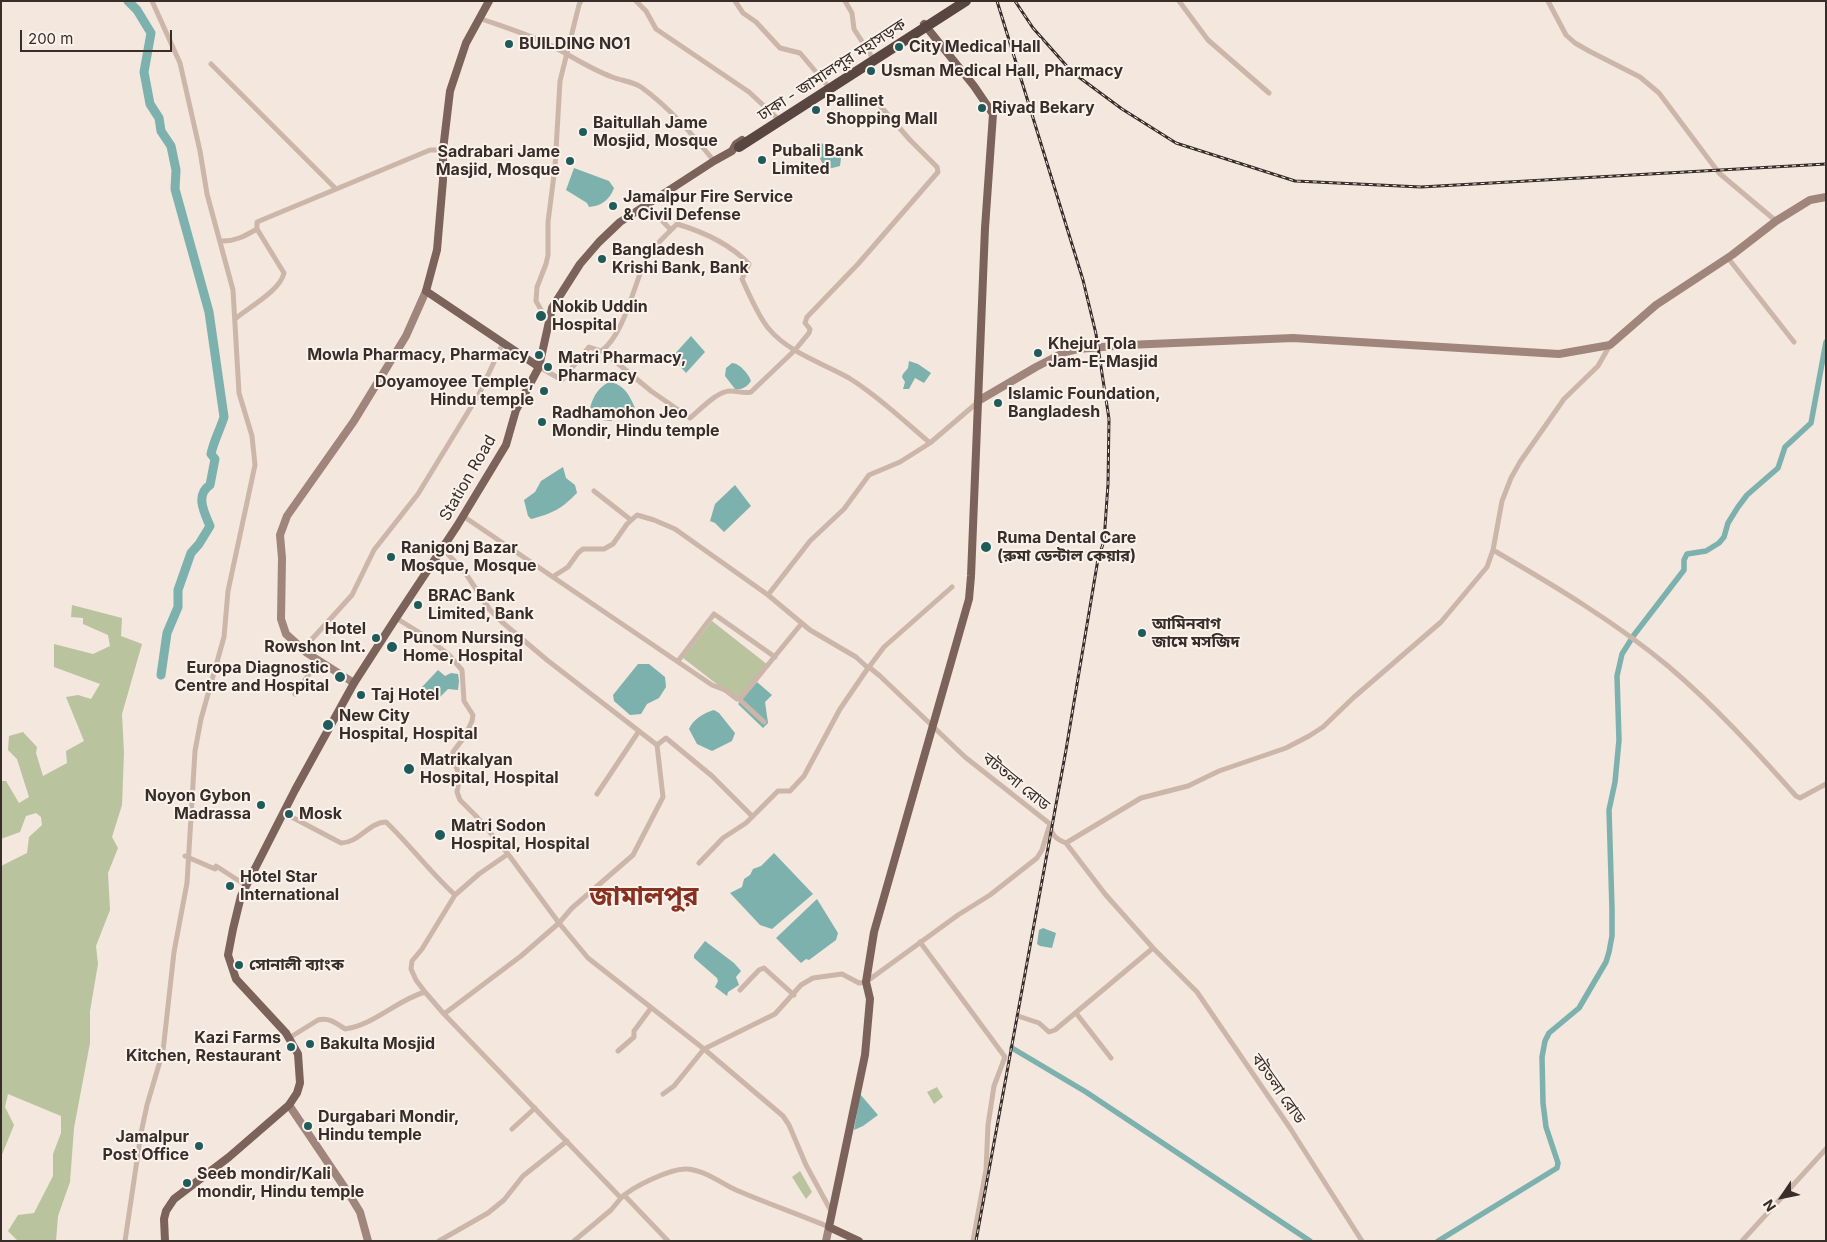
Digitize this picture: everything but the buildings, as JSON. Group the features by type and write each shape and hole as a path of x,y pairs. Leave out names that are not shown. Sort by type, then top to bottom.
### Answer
{"highway":[{"name":"ঢাকা - জামালপুর মহাসড়ক","path":"739,147 966,1"}],"main road":[{"path":"354,684 303,649 286,634 280,619 282,558 280,535 287,516 354,421 406,336 426,291 437,250 443,180 442,150 450,91 466,43 489,1"},
{"name":"Station Road","path":"165,1241 164,1219 166,1211 174,1199 290,1105 297,1093 300,1082 298,1054 289,1038 236,979 228,955 241,896 334,716 464,516 506,444 516,410 539,367 552,308 580,264 620,222 732,151 736,144 959,1"},
{"path":"826,1241 865,1055 870,999 866,982 874,932 969,599 972,576 985,228 993,114 974,86 924,24"},
{"path":"978,401 1065,352 1122,345 1293,338 1559,354 1610,345 1656,305 1728,258 1776,221 1810,200 1826,197"},
{"path":"426,291 539,367"},
{"path":"290,1105 352,1198 363,1219 368,1241"},
{"path":"829,1227 859,1241"}],"street":[{"path":"125,1241 141,1133 163,1051 174,952 186,883 186,857 195,751 224,637 228,591 254,465 252,436 239,393 233,290 207,194 200,151 180,63 152,1"},
{"path":"549,322 536,301 537,288 548,255 548,222 555,168 560,81 581,1"},
{"path":"636,1 646,12 656,29 749,92 777,118"},
{"path":"735,1 743,13 756,22 780,48 800,53 827,85"},
{"path":"845,1 852,12 854,29 872,57"},
{"path":"1179,1 1208,40 1268,93"},
{"path":"1548,1 1566,35 1588,51 1640,77 1658,93 1719,173 1776,221"},
{"path":"479,18 543,42 566,56 613,77 634,82 654,97 687,129 714,161"},
{"path":"211,64 336,189"},
{"path":"539,367 562,380 589,347 601,351 651,391 690,418 721,393 731,391 745,394 751,392 810,333 805,323 807,317 858,264 938,172 937,167 876,102"},
{"path":"236,319 270,293 280,282 284,273 257,229 257,222 430,150 442,150"},
{"path":"647,204 671,230"},
{"path":"601,351 607,347 613,338 627,312 636,281 648,256 677,224 698,230 718,240 740,254 749,264 742,279 767,328 778,338 795,350 850,379 869,392 930,443"},
{"path":"220,241 228,242 240,239 257,229"},
{"path":"1728,258 1794,342"},
{"path":"303,649 352,595 374,550 418,494 479,394 503,343"},
{"path":"1066,843 1141,798 1188,786 1219,772 1286,748 1323,727 1353,698 1441,622 1487,567 1493,550 1502,501 1520,462 1564,399 1598,366 1610,345"},
{"path":"768,595 810,542 844,509 869,476 900,462 930,443 978,401"},
{"path":"554,576 568,567 583,549 604,549 613,544 631,520 594,491"},
{"name":"বটতলা রোড","path":"631,520 637,515 675,529 768,595 810,630 856,657 905,697 985,774 1050,824 1050,832 1057,840 1066,843 1105,894 1153,948 1197,992 1290,1128 1362,1241"},
{"path":"464,516 712,685 725,690 764,722"},
{"path":"442,548 464,572 490,610 502,622 547,660 657,745 663,797 633,856 572,908 559,923 521,956 444,1014"},
{"path":"1493,550 1591,609 1668,666 1734,728 1796,796 1800,798 1809,795 1826,784"},
{"path":"699,863 723,838 746,823 778,791 790,791 804,776 840,709 884,647 952,587"},
{"path":"678,662 714,614 775,657"},
{"path":"396,618 426,636 449,655 462,670 464,701 473,715 466,736 453,752 452,760 460,776 457,792 460,800 508,854 559,923 588,958 704,1049 782,1116 789,1125 806,1165 831,1211"},
{"path":"739,700 802,623"},
{"path":"296,694 319,660"},
{"path":"597,794 640,731"},
{"path":"657,745 666,738 712,776 752,816"},
{"path":"284,813 341,843 349,843 379,822 386,822 402,837 434,876 454,895"},
{"path":"663,1094 674,1086 704,1049 775,1014 802,985 813,978 842,974 859,982 866,982 958,915 990,895 1037,858 1042,850 1050,824"},
{"path":"508,854 479,874 454,895 422,949 412,961 411,969 416,980 444,1014 567,1141 668,1241"},
{"path":"186,857 214,869 216,866 247,886"},
{"path":"920,942 1005,1057 994,1086 988,1126 986,1170 973,1241"},
{"path":"1018,1016 1039,1023 1049,1032 1055,1030 1153,948"},
{"path":"740,990 759,970 764,968 794,994"},
{"path":"289,1038 318,1020 324,1019 330,1020 344,1029 353,1028 425,992"},
{"path":"618,1052 634,1037 634,1031 651,1008"},
{"path":"1076,1013 1111,1058"},
{"path":"512,1129 535,1108"},
{"path":"439,1241 488,1213 504,1200 523,1176 567,1141"},
{"path":"1742,1241 1826,1149"},
{"path":"574,1241 611,1210 623,1197 665,1174 685,1169 697,1170 736,1190 829,1227"}],"green space":[{"path":"72,605 122,618 121,636 142,644 122,714 124,753 122,805 112,837 118,848 108,873 110,910 96,946 98,964 90,1011 90,1043 74,1128 70,1182 58,1216 56,1241 18,1241 8,1231 18,1215 34,1213 53,1176 53,1154 61,1133 61,1116 8,1094 5,1107 14,1125 1,1157 1,866 27,853 29,837 42,825 41,817 36,813 26,816 20,832 1,839 1,781 6,781 19,803 29,797 17,759 8,750 9,736 23,732 37,747 36,753 43,776 67,763 66,751 84,741 66,697 78,695 91,699 100,684 54,667 54,644 93,654 110,646 108,635 83,624 83,618 71,617"},
{"path":"712,621 768,665 740,702 683,658"},
{"path":"937,1087 943,1097 934,1104 927,1092"},
{"path":"800,1171 812,1192 806,1199 792,1177"}],"water":[{"path":"821,143 831,147 841,158 840,166 828,169 824,167 815,148"},
{"path":"574,168 609,181 614,188 608,199 598,205 589,207 587,203 566,190"},
{"path":"691,336 705,352 686,373 672,357"},
{"path":"909,361 918,364 931,373 924,383 915,378 909,389 903,389 905,382 902,377 908,368"},
{"path":"732,363 741,367 750,378 751,381 744,388 735,389 725,376 726,368"},
{"path":"609,382 619,385 629,395 635,408 633,412 625,412 611,421 594,419 589,412 593,399 598,391"},
{"path":"563,467 566,478 575,485 577,493 557,510 531,519 528,516 524,500 535,492 541,481"},
{"path":"735,485 751,506 724,532 715,523 710,521 715,504"},
{"path":"638,664 649,664 665,677 666,687 659,698 647,704 641,714 630,715 614,701 613,695"},
{"path":"438,670 445,676 451,673 458,674 459,681 458,690 448,689 438,699 422,687"},
{"path":"757,682 772,695 765,702 768,723 763,728 738,704"},
{"path":"714,710 719,713 735,733 732,741 712,751 697,744 689,729 699,717"},
{"path":"774,853 813,894 772,929 760,925 730,893 742,887 744,879 750,875 753,869 761,866"},
{"path":"817,899 838,933 836,940 809,960 806,959 801,963 776,938"},
{"path":"1043,928 1056,933 1052,948 1037,944 1039,930"},
{"path":"705,941 734,963 741,971 736,977 739,985 728,992 727,996 715,987 718,981 717,978 694,958 694,955"},
{"path":"860,1094 878,1115 854,1130"}],"waterway":[{"path":"128,1 137,10 151,33 144,72 150,104 159,118 161,131 171,146 176,170 175,189 209,312 224,417 211,454 215,459 210,485 205,489 202,499 203,510 210,526 191,553 178,590 178,607 167,633 161,675"},
{"path":"1438,1241 1557,1168 1558,1163 1546,1127 1543,1103 1542,1057 1545,1041 1549,1033 1579,1008 1606,962 1609,952 1612,936 1609,810 1615,782 1619,740 1617,676 1622,654 1634,635 1684,570 1684,560 1687,554 1706,551 1719,543 1724,537 1728,523 1747,495 1778,468 1785,447 1811,423 1826,342"},
{"path":"1012,1048 1086,1092 1310,1241"}],"railway":[{"path":"976,1241 1066,750 1098,559 1104,541 1108,484 1109,419 1096,334 1083,280 997,1"},
{"path":"1015,1 1033,28 1072,72 1122,109 1176,143 1295,181 1421,187 1826,164"}],"place":[{"name":"BUILDING NO1","path":"509,44"},
{"name":"City Medical Hall","path":"899,47"},
{"name":"Usman Medical Hall, Pharmacy","path":"871,71"},
{"name":"Riyad Bekary","path":"982,108"},
{"name":"Pallinet Shopping Mall","path":"816,110"},
{"name":"Baitullah Jame Mosjid, Mosque","path":"583,132"},
{"name":"Pubali Bank Limited","path":"762,160"},
{"name":"Sadrabari Jame Masjid, Mosque","path":"570,161"},
{"name":"Jamalpur Fire Service & Civil Defense","path":"613,206"},
{"name":"Bangladesh Krishi Bank, Bank","path":"602,259"},
{"name":"Nokib Uddin Hospital","path":"541,316"},
{"name":"Khejur Tola Jam-E-Masjid","path":"1038,353"},
{"name":"Mowla Pharmacy, Pharmacy","path":"539,355"},
{"name":"Matri Pharmacy, Pharmacy","path":"548,367"},
{"name":"Doyamoyee Temple, Hindu temple","path":"544,391"},
{"name":"Islamic Foundation, Bangladesh","path":"998,403"},
{"name":"Radhamohon Jeo Mondir, Hindu temple","path":"542,422"},
{"name":"Ruma Dental Care (রুমা ডেন্টাল কেয়ার)","path":"986,547"},
{"name":"Ranigonj Bazar Mosque, Mosque","path":"391,557"},
{"name":"BRAC Bank Limited, Bank","path":"418,605"},
{"name":"আমিনবাগ জামে মসজিদ","path":"1142,633"},
{"name":"Hotel Rowshon Int.","path":"376,638"},
{"name":"Punom Nursing Home, Hospital","path":"392,647"},
{"name":"Europa Diagnostic Centre and Hospital","path":"340,677"},
{"name":"Taj Hotel","path":"361,695"},
{"name":"New City Hospital, Hospital","path":"328,725"},
{"name":"Matrikalyan Hospital, Hospital","path":"409,769"},
{"name":"Noyon Gybon Madrassa","path":"261,805"},
{"name":"Mosk","path":"289,814"},
{"name":"Matri Sodon Hospital, Hospital","path":"440,835"},
{"name":"Hotel Star International","path":"230,886"},
{"name":"সোনালী ব্যাংক","path":"239,965"},
{"name":"Bakulta Mosjid","path":"310,1044"},
{"name":"Kazi Farms Kitchen, Restaurant","path":"291,1047"},
{"name":"Durgabari Mondir, Hindu temple","path":"308,1126"},
{"name":"Jamalpur Post Office","path":"199,1146"},
{"name":"Seeb mondir/Kali mondir, Hindu temple","path":"187,1183"}],"district":[{"name":"জামালপুর","path":"644,897"}]}
